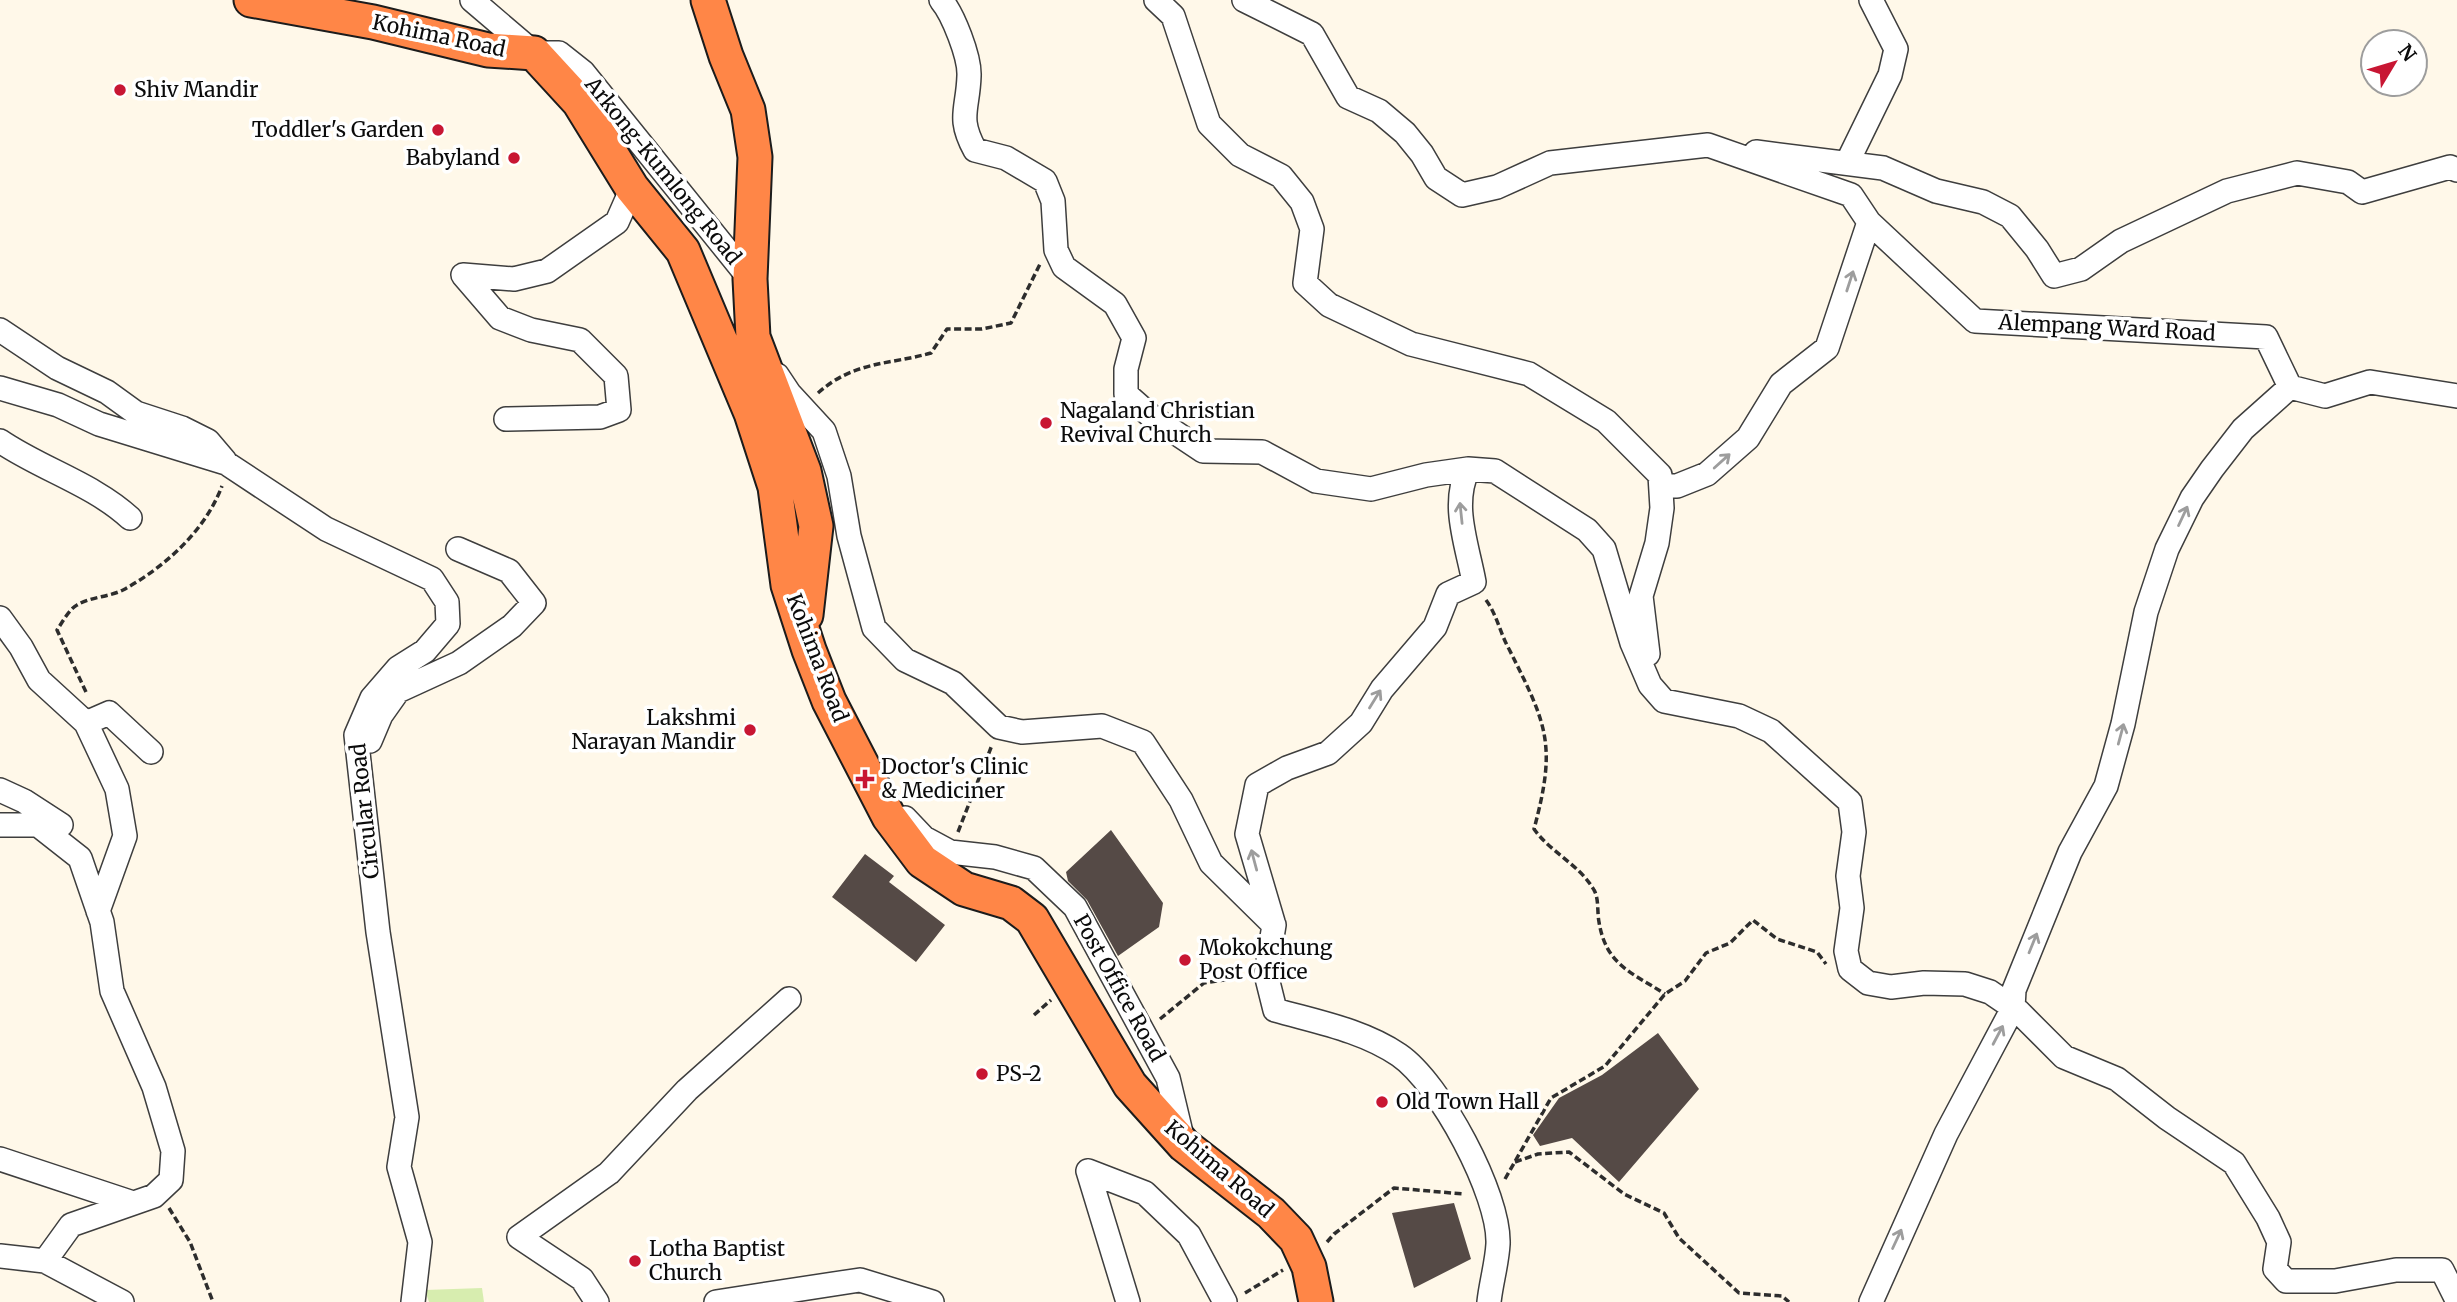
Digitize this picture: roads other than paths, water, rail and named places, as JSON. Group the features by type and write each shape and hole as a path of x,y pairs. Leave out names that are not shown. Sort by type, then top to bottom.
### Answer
{"highway":[{"name":"Kohima Road","path":"251,0 373,22 488,50 534,53 579,102 632,188 683,251 751,413 775,487 782,521 788,584 829,701 889,817 922,861 964,889 1011,903 1032,919 1130,1085 1184,1145 1270,1213 1296,1239 1308,1267 1315,1302"},
{"path":"708,0 726,56 748,110 755,157 750,279 753,337 804,471 816,526 804,632"}],"street":[{"name":"Arkong-Kumlong Road","path":"472,0 534,53 559,53 583,72 750,279"},
{"path":"941,0 951,11 970,73"},
{"path":"962,0 970,73 964,131 975,150 1006,158 1045,181 1053,201 1056,250 1064,267 1115,304 1134,338 1126,369 1126,394 1152,416 1203,451 1262,452 1316,481 1371,489 1426,475 1468,469 1495,471 1587,530 1604,550 1632,643 1650,685 1664,701 1740,716 1771,731 1850,802 1854,832 1848,876 1853,908 1846,950 1850,969 1868,983 1891,987 1924,983 1965,984 1990,992 2012,1008 2064,1057 2117,1079 2166,1118 2234,1163 2268,1218 2279,1242 2275,1269 2286,1281 2335,1281 2396,1270 2442,1270 2457,1300"},
{"path":"1156,0 1174,16 1209,124 1240,155 1281,176 1301,202 1312,229 1305,283 1329,305 1410,344 1529,374 1606,421 1660,475 1662,508 1657,543 1641,596 1644,644 1664,701"},
{"name":"Alempang Ward Road","path":"1244,0 1312,34 1348,97 1379,111 1405,133 1436,177 1462,195 1497,187 1550,163 1708,145 1851,195 1869,222 1975,321 2266,337 2290,387"},
{"path":"1847,163 1890,75 1896,49 1871,0"},
{"path":"1708,145 1882,168 1936,191 1983,202 2010,216 2038,249 2054,276 2081,270 2121,241 2227,191 2297,173 2348,181 2362,192 2450,167 2457,170"},
{"path":"506,419 600,417 619,410 616,376 580,340 531,330 500,318 463,275 514,279 547,271 617,222 632,188"},
{"path":"1661,486 1676,485 1707,474 1748,438 1782,384 1827,348 1869,222"},
{"path":"0,330 57,368 107,392 136,413 182,428 208,441 226,463"},
{"path":"753,337 789,393 824,431 839,476 849,536 874,628 905,660 953,684 999,727 1022,732 1102,726 1143,742 1181,800 1211,863 1274,925"},
{"path":"1871,1302 1946,1134 2012,1008 2014,990 2070,852 2106,786 2123,724 2146,612 2167,549 2192,498 2243,429 2290,387 2325,396 2370,382 2457,396"},
{"name":"Circular Road","path":"0,388 58,405 99,424 226,463 326,529 432,579 447,602 448,624 425,651 398,668 372,698 356,735 378,932 407,1117 399,1167 420,1242 413,1302"},
{"path":"0,441 27,459 115,504 130,518"},
{"path":"1468,469 1460,486 1460,516 1474,582 1448,594 1435,627 1382,689 1361,723 1328,753 1287,768 1257,785 1247,834 1274,925 1266,974 1275,1010 1357,1033 1401,1056 1437,1094 1493,1205 1498,1243 1489,1302"},
{"path":"360,766 381,715 398,691 459,663 512,625 534,603 509,571 458,549"},
{"path":"0,618 22,648 38,680 86,723 117,789 125,836 98,911"},
{"path":"86,723 109,713 151,752"},
{"name":"Post Office Road","path":"872,782 924,838 950,852 995,857 1034,868 1075,908 1168,1078 1184,1145"},
{"path":"0,790 24,801 62,826 80,858 98,911 112,992 154,1087 173,1152 171,1180 144,1199 71,1225 44,1261"},
{"path":"0,825 38,825 80,858"},
{"path":"597,1302 582,1279 519,1237 609,1172 687,1090 789,999"},
{"path":"0,1159 144,1199"},
{"path":"1128,1302 1088,1171 1145,1193 1189,1235 1233,1299"},
{"path":"0,1256 44,1261 122,1302"},
{"path":"716,1302 860,1280 932,1302"}],"place":[{"name":"Shiv Mandir","path":"120,90"},
{"name":"Toddler's Garden","path":"438,130"},
{"name":"Babyland","path":"514,158"},
{"name":"Nagaland Christian Revival Church","path":"1046,423"},
{"name":"Lakshmi Narayan Mandir","path":"750,730"},
{"name":"Doctor's Clinic & Mediciner","path":"865,779"},
{"name":"Mokokchung Post Office","path":"1185,960"},
{"name":"PS-2","path":"982,1074"},
{"name":"Old Town Hall","path":"1382,1102"},
{"name":"Lotha Baptist Church","path":"635,1261"}]}
